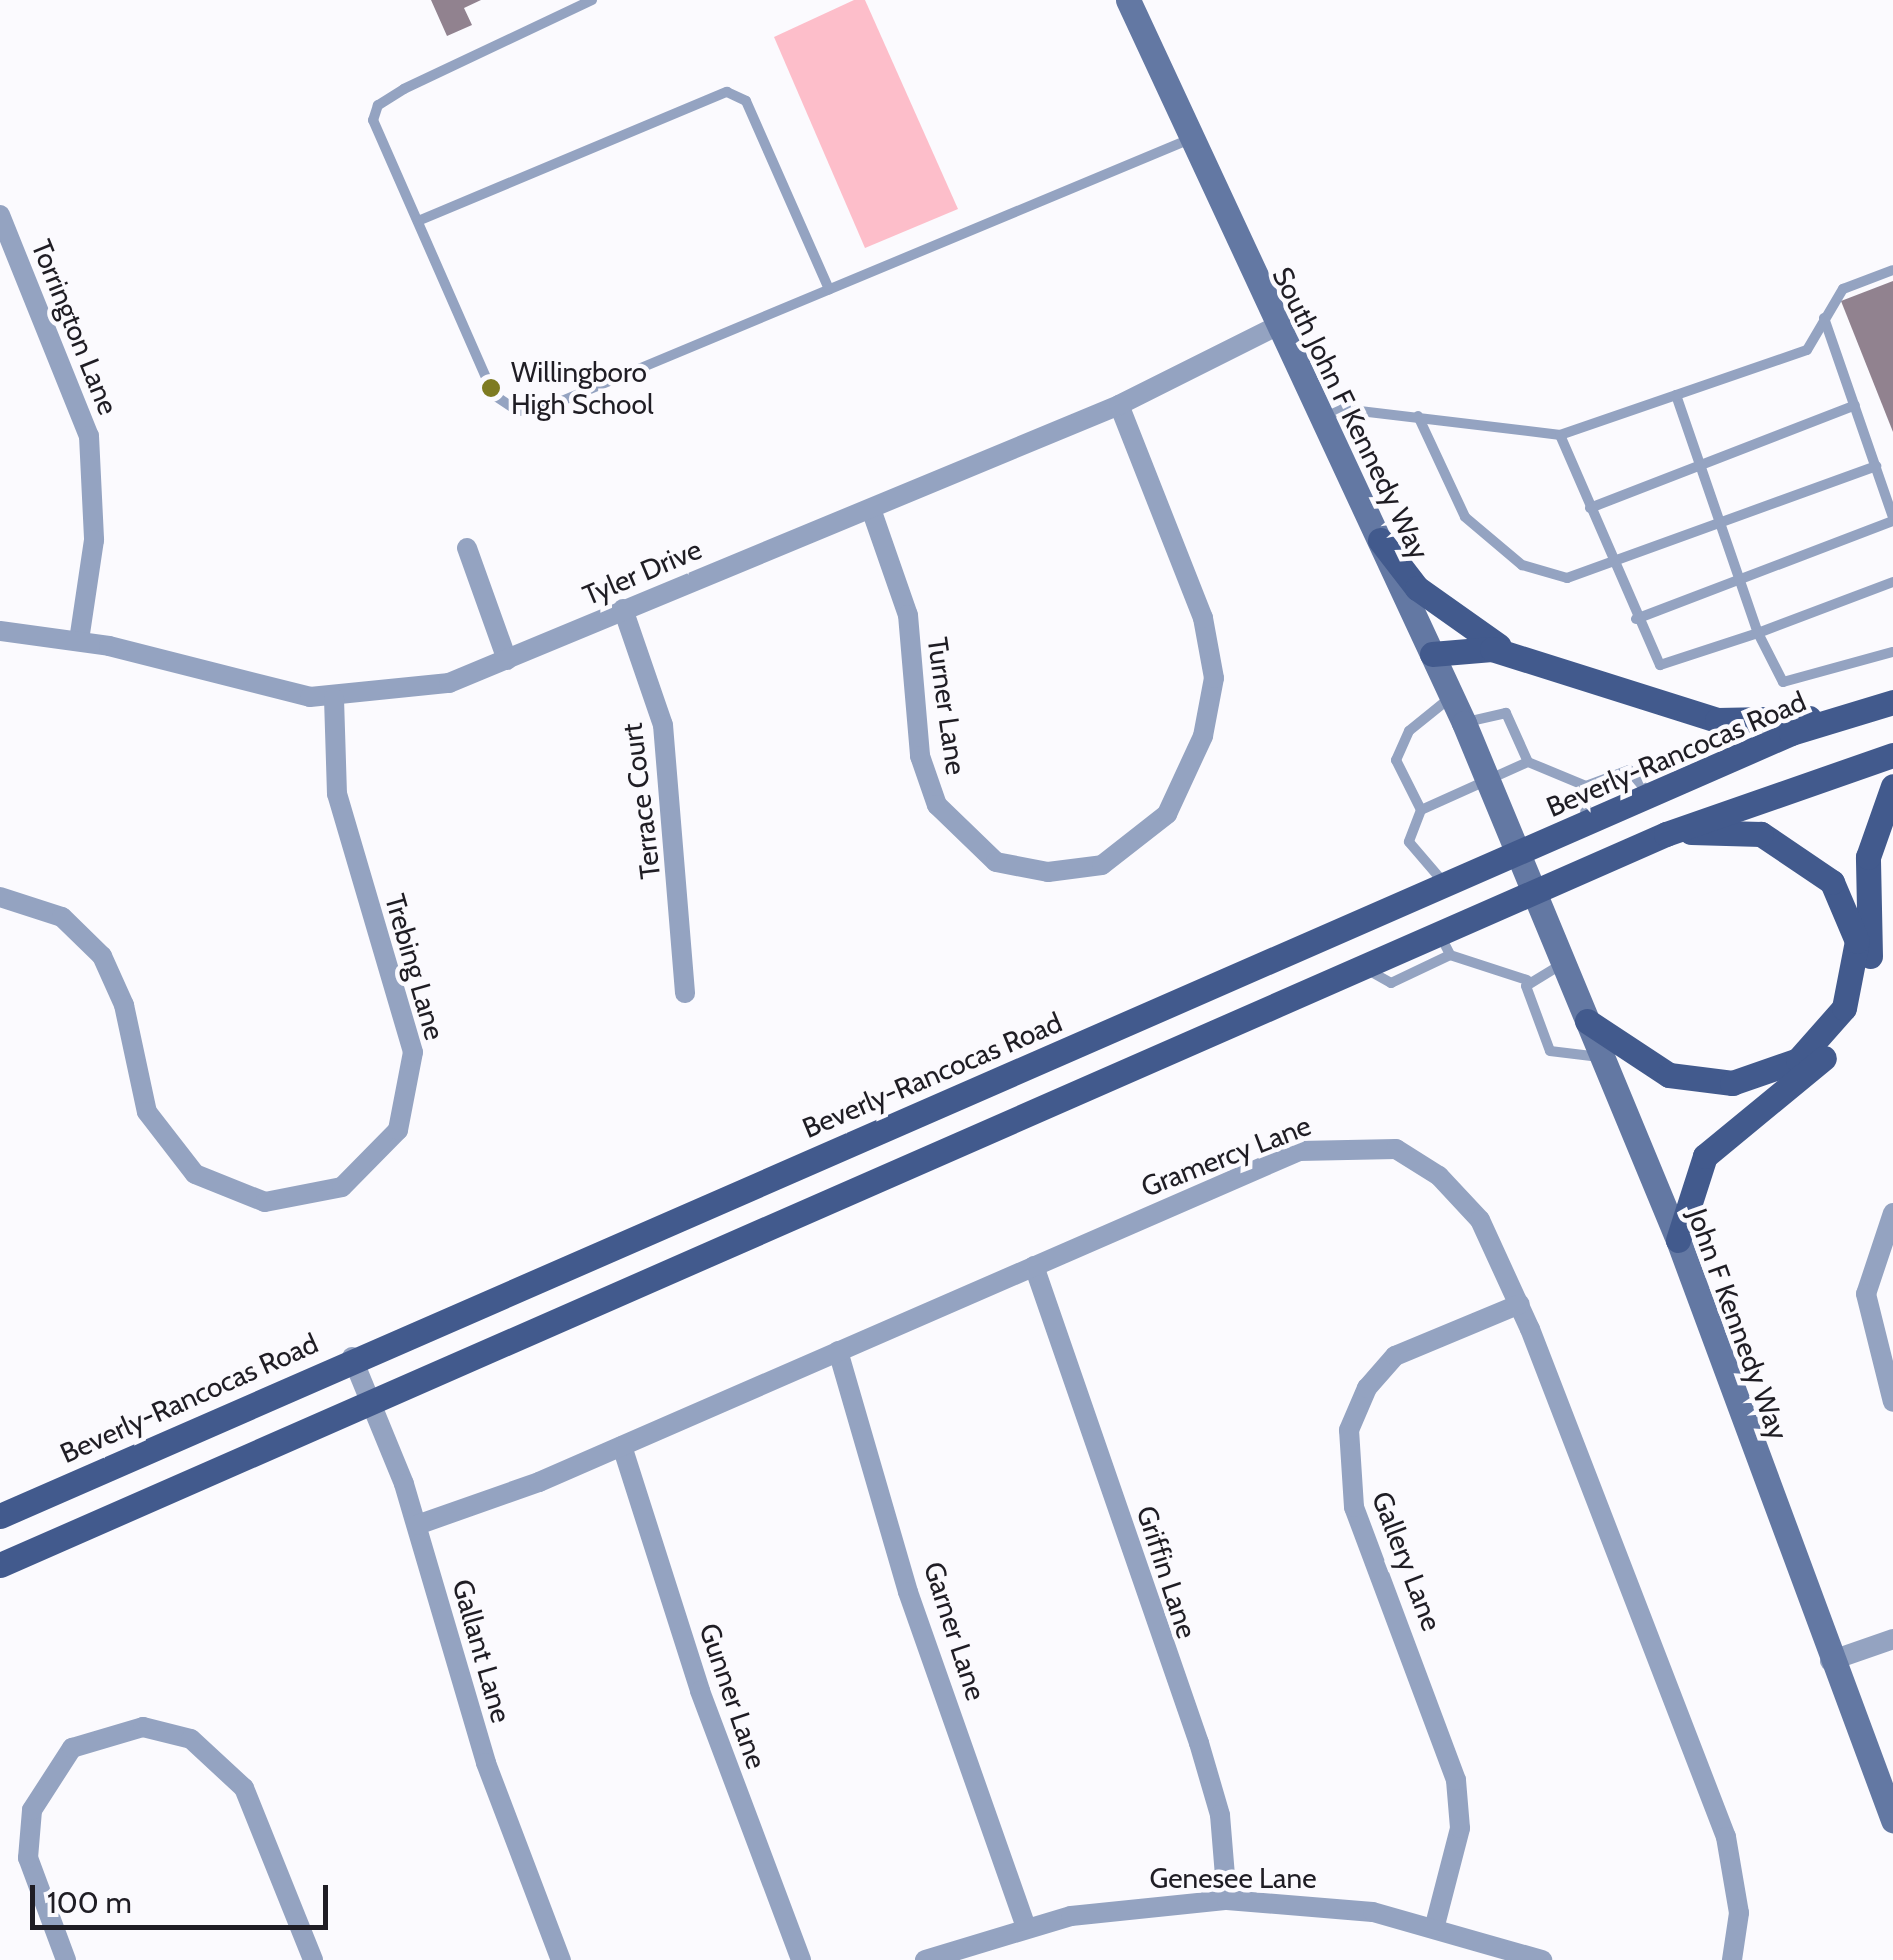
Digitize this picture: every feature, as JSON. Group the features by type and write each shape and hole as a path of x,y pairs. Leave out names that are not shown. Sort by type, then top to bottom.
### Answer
{"main road":[{"path":"1380,540 1452,620 1516,656 1717,720 1844,717"},
{"path":"1432,654 1516,656"},
{"name":"Beverly-Rancocas Road","path":"0,1516 352,1358 1515,854 1844,717 1893,702"},
{"path":"0,1565 1364,968 1445,945 1531,894 1666,834 1893,755"},
{"path":"1678,1240 1705,1156 1815,1067 1859,1012 1872,937 1868,857 1893,786"},
{"path":"1587,1021 1669,1076 1732,1083 1798,1060 1844,1008 1857,942 1848,910 1812,861 1760,834 1666,834"}],"street":[{"name":"South John F Kennedy Way","path":"1128,0 1317,421 1380,540 1452,696 1515,854"},
{"name":"Torrington Lane","path":"0,214 89,436 95,514 79,640"},
{"name":"Tyler Drive","path":"0,632 79,640 241,684 334,698 414,691 507,660 1119,405 1276,327"},
{"name":"Turner Lane","path":"871,509 908,614 920,756 937,805 996,862 1048,872 1102,864 1167,814 1203,736 1214,678 1202,618 1119,405"},
{"path":"467,548 507,660"},
{"name":"Terrace Court","path":"622,609 667,752 685,993"},
{"name":"Trebing Lane","path":"0,897 62,918 102,956 124,1005 147,1112 185,1166 216,1188 265,1202 342,1187 398,1130 413,1052 337,794 334,698"},
{"name":"John F Kennedy Way","path":"1515,854 1678,1240 1830,1660 1893,1820"},
{"name":"Gramercy Lane","path":"417,1525 622,1446 1299,1151 1372,1144 1396,1149 1461,1197 1520,1304 1726,1837 1739,1913 1732,1960"},
{"path":"1893,1214 1866,1294 1893,1402"},
{"name":"Griffin Lane","path":"1034,1266 1200,1743 1220,1815 1228,1900"},
{"name":"Gallery Lane","path":"1436,1925 1460,1828 1456,1780 1354,1507 1349,1430 1366,1388 1396,1356 1520,1304"},
{"name":"Garner Lane","path":"838,1351 908,1592 1026,1927"},
{"name":"Gallant Lane","path":"352,1358 373,1403 417,1525 486,1764 561,1960"},
{"name":"Gunner Lane","path":"622,1446 700,1691 801,1960"},
{"path":"1830,1660 1893,1639"},
{"path":"66,1960 28,1858 32,1810 72,1748 144,1727 191,1739 244,1788 313,1960"},
{"name":"Genesee Lane","path":"925,1960 1026,1927 1228,1900 1306,1901 1436,1925 1542,1960"}],"lane":[{"path":"592,0 378,104 374,120 494,395 518,411 829,290 1190,139"},
{"path":"418,221 728,92 746,101 829,290"},
{"path":"1317,421 1342,409 1560,435 1806,350 1843,289 1893,270"},
{"path":"1636,619 1738,574 1893,519 1824,318"},
{"path":"1676,395 1758,633 1783,682 1893,652"},
{"path":"1590,508 1854,405"},
{"path":"1418,416 1466,517 1491,544 1567,578 1615,567 1876,466"},
{"path":"1560,435 1636,619 1660,666 1893,582"},
{"path":"1421,810 1396,760 1409,731 1452,696"},
{"path":"1464,723 1506,713 1528,762 1586,786 1629,770 1650,796"},
{"path":"1447,886 1409,842 1421,810 1528,762"},
{"path":"1584,826 1586,786"},
{"path":"1445,945 1527,980 1563,964"},
{"path":"1527,980 1554,1057 1600,1057"}],"shaded area":[{"path":"854,0 865,0 958,209 865,248 774,37"}],"building":[{"path":"431,0 481,0 464,8 472,25 447,36"},
{"path":"1893,281 1893,432 1841,301"}],"place":[{"name":"Willingboro High School","path":"491,388"}]}
